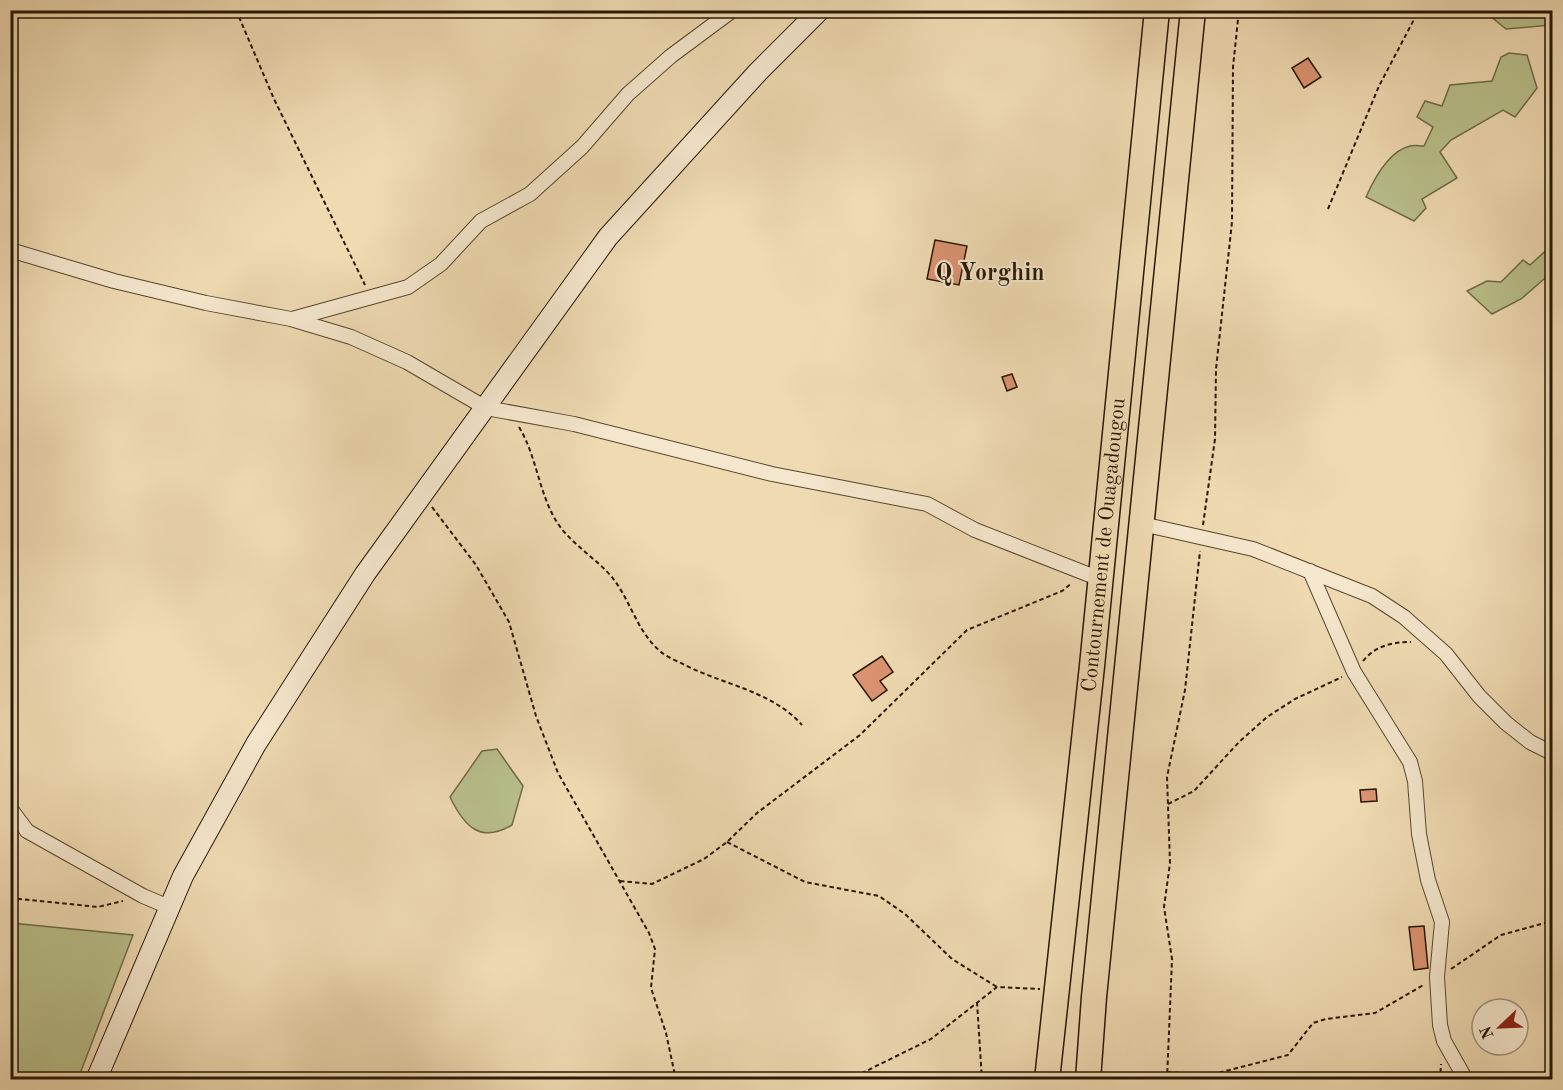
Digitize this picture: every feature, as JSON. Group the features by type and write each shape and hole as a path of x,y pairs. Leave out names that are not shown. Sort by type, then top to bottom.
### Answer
{"highway":[{"name":"Contournement de Ouagadougou","path":"1047,1080 1057,990 1092,576 1157,10"},
{"name":"Contournement de Ouagadougou","path":"1088,1080 1094,997 1193,10"},
{"path":"1057,990 1094,997"}],"main road":[{"path":"96,1080 183,876 256,744 365,574 608,237 758,72 820,10"}],"street":[{"path":"291,320 408,287 441,264 481,221 530,194 582,147 628,94 671,56 733,10"},
{"path":"10,250 114,281 291,320 351,337 407,362 486,408 574,424 772,474 927,504 975,530 1030,549 1092,576"},
{"path":"1142,525 1253,549 1372,597 1404,616 1446,654 1479,696 1506,723 1530,742 1552,753"},
{"path":"1310,571 1354,672 1410,762 1415,781 1419,834 1428,880 1442,922 1437,977 1444,1041 1466,1080"},
{"path":"10,808 27,831 143,896 169,907"}],"path":[{"path":"236,10 274,99 372,298"},
{"path":"1328,209 1379,86 1419,10"},
{"path":"509,412 521,431 545,496 561,528 612,577 629,603 641,631 662,653 695,670 766,697 791,713 802,725"},
{"path":"423,494 476,565 509,622 536,716 558,773 655,949 651,988 666,1033 676,1080"},
{"path":"620,882 652,884 704,859 727,842 757,813 860,735 967,630 1062,591 1092,576"},
{"path":"1168,804 1194,791 1239,742 1267,717 1295,699 1354,672 1370,652 1393,642 1432,643"},
{"path":"727,842 805,882 879,896 905,914 952,959 997,987"},
{"path":"10,898 98,907 143,896"},
{"path":"1167,1072 1210,1075 1288,1055 1313,1023 1326,1018 1375,1013 1473,956 1501,934 1552,921"},
{"path":"849,1080 931,1039 997,987 1057,990"},
{"path":"976,1002 982,1080"}],"green space":[{"path":"1484,11 1540,11 1551,25 1506,29"},
{"path":"1509,53 1527,55 1537,88 1515,117 1503,110 1451,140 1440,152 1457,178 1422,199 1426,208 1414,221 1366,197 1378,174 1395,154 1410,146 1424,146 1433,127 1417,117 1425,101 1442,106 1450,85 1492,81 1501,57"},
{"path":"1552,245 1552,272 1521,299 1492,314 1467,291 1487,281 1501,282 1523,260 1530,265"},
{"path":"497,749 523,786 512,825 491,833 482,832 467,824 450,797 482,751"},
{"path":"11,923 133,935 78,1079 11,1079"}],"building":[{"path":"1308,58 1321,77 1304,88 1292,68"},
{"path":"935,240 967,246 959,285 927,279"},
{"path":"1012,374 1017,387 1007,391 1002,377"},
{"path":"882,656 893,672 880,681 887,690 872,701 853,675"},
{"path":"1376,789 1377,801 1361,802 1360,790"},
{"path":"1424,926 1428,968 1414,970 1409,927"}],"district":[{"name":"Q Yorghin","path":"990,274"}]}
